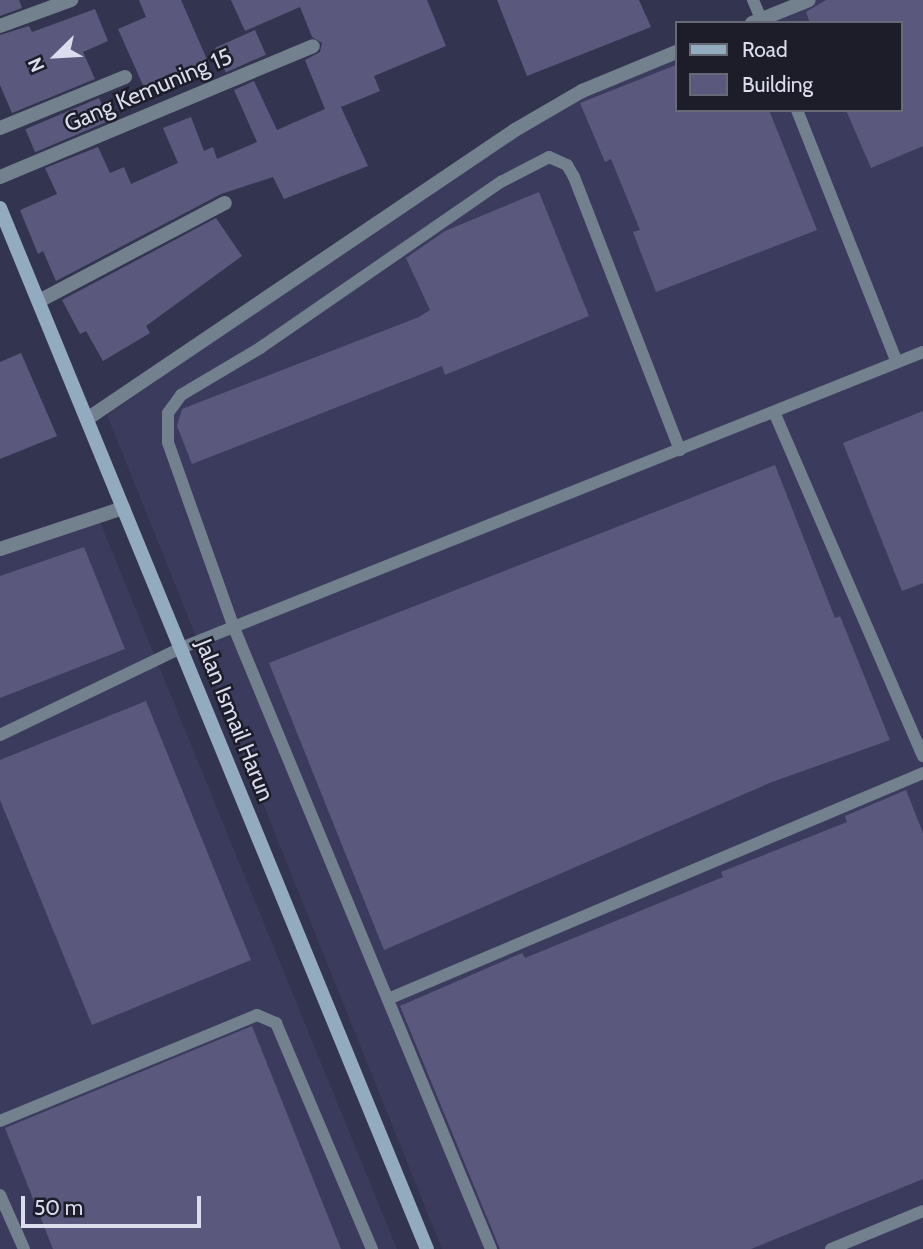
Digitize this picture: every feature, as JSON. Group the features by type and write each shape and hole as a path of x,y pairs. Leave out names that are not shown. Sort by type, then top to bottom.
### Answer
{"street":[{"path":"0,26 71,0"},
{"path":"761,21 809,0"},
{"name":"Gang Kemuning 15","path":"0,177 313,46"},
{"path":"87,419 516,130 582,91 674,53"},
{"path":"0,128 125,77"},
{"path":"39,301 225,203"},
{"name":"Jalan Ismail Harun","path":"0,208 6,240 39,301 427,1249"},
{"path":"0,549 123,508"}],"lane":[{"path":"753,0 759,21"},
{"path":"798,112 897,362"},
{"path":"491,1249 234,628 168,443 168,413 173,403 500,181 549,157 566,165 573,177 680,450"},
{"path":"0,735 181,648 923,352"},
{"path":"774,412 923,756"},
{"path":"387,999 923,773"},
{"path":"0,1121 257,1015 276,1023 372,1249"},
{"path":"0,1195 24,1249"},
{"path":"831,1249 923,1211"}],"shaded area":[{"path":"808,0 923,0 923,1249 442,1249 107,415 560,100 674,54 674,112 902,112 902,21 757,21"},
{"path":"100,522 397,1249 0,1249 0,556"}],"building":[{"path":"0,0 19,0 22,8 0,16"},
{"path":"139,0 181,0 209,64 146,92 118,29 146,17"},
{"path":"231,0 427,0 446,46 374,76 380,91 341,107 368,166 284,199 273,177 221,194 56,281 43,251 38,254 20,210 57,194 45,168 98,147 110,173 124,167 131,184 178,163 163,128 191,117 204,151 213,147 217,159 257,142 234,90 254,81 277,130 325,109 305,60 320,52 322,43 312,37 300,7 245,31"},
{"path":"497,0 639,0 651,27 527,76"},
{"path":"826,0 923,0 923,146 871,168 847,112 902,112 902,21 809,21 806,12"},
{"path":"95,9 108,41 83,52 95,79 12,113 0,85 0,35 29,26 32,32"},
{"path":"255,30 266,55 226,73 215,48"},
{"path":"674,66 674,112 770,112 817,230 656,292 633,232 640,230 611,159 605,162 580,103"},
{"path":"99,98 109,121 35,152 25,129"},
{"path":"539,192 589,316 445,375 442,366 192,464 177,426 182,409 419,317 430,310 406,258 445,231"},
{"path":"216,218 242,256 146,326 150,333 103,361 86,331 80,334 62,300"},
{"path":"21,353 57,436 0,459 0,362"},
{"path":"923,411 923,583 902,591 843,443"},
{"path":"775,465 835,618 840,616 890,740 772,782 384,950 269,663"},
{"path":"84,547 125,649 0,698 0,576"},
{"path":"146,701 251,960 92,1025 0,800 0,760"},
{"path":"906,790 923,833 923,1179 751,1249 500,1249 400,1006 522,953 525,958 723,877 721,872 847,822 845,816"},
{"path":"252,1026 341,1249 53,1249 5,1128"}]}
